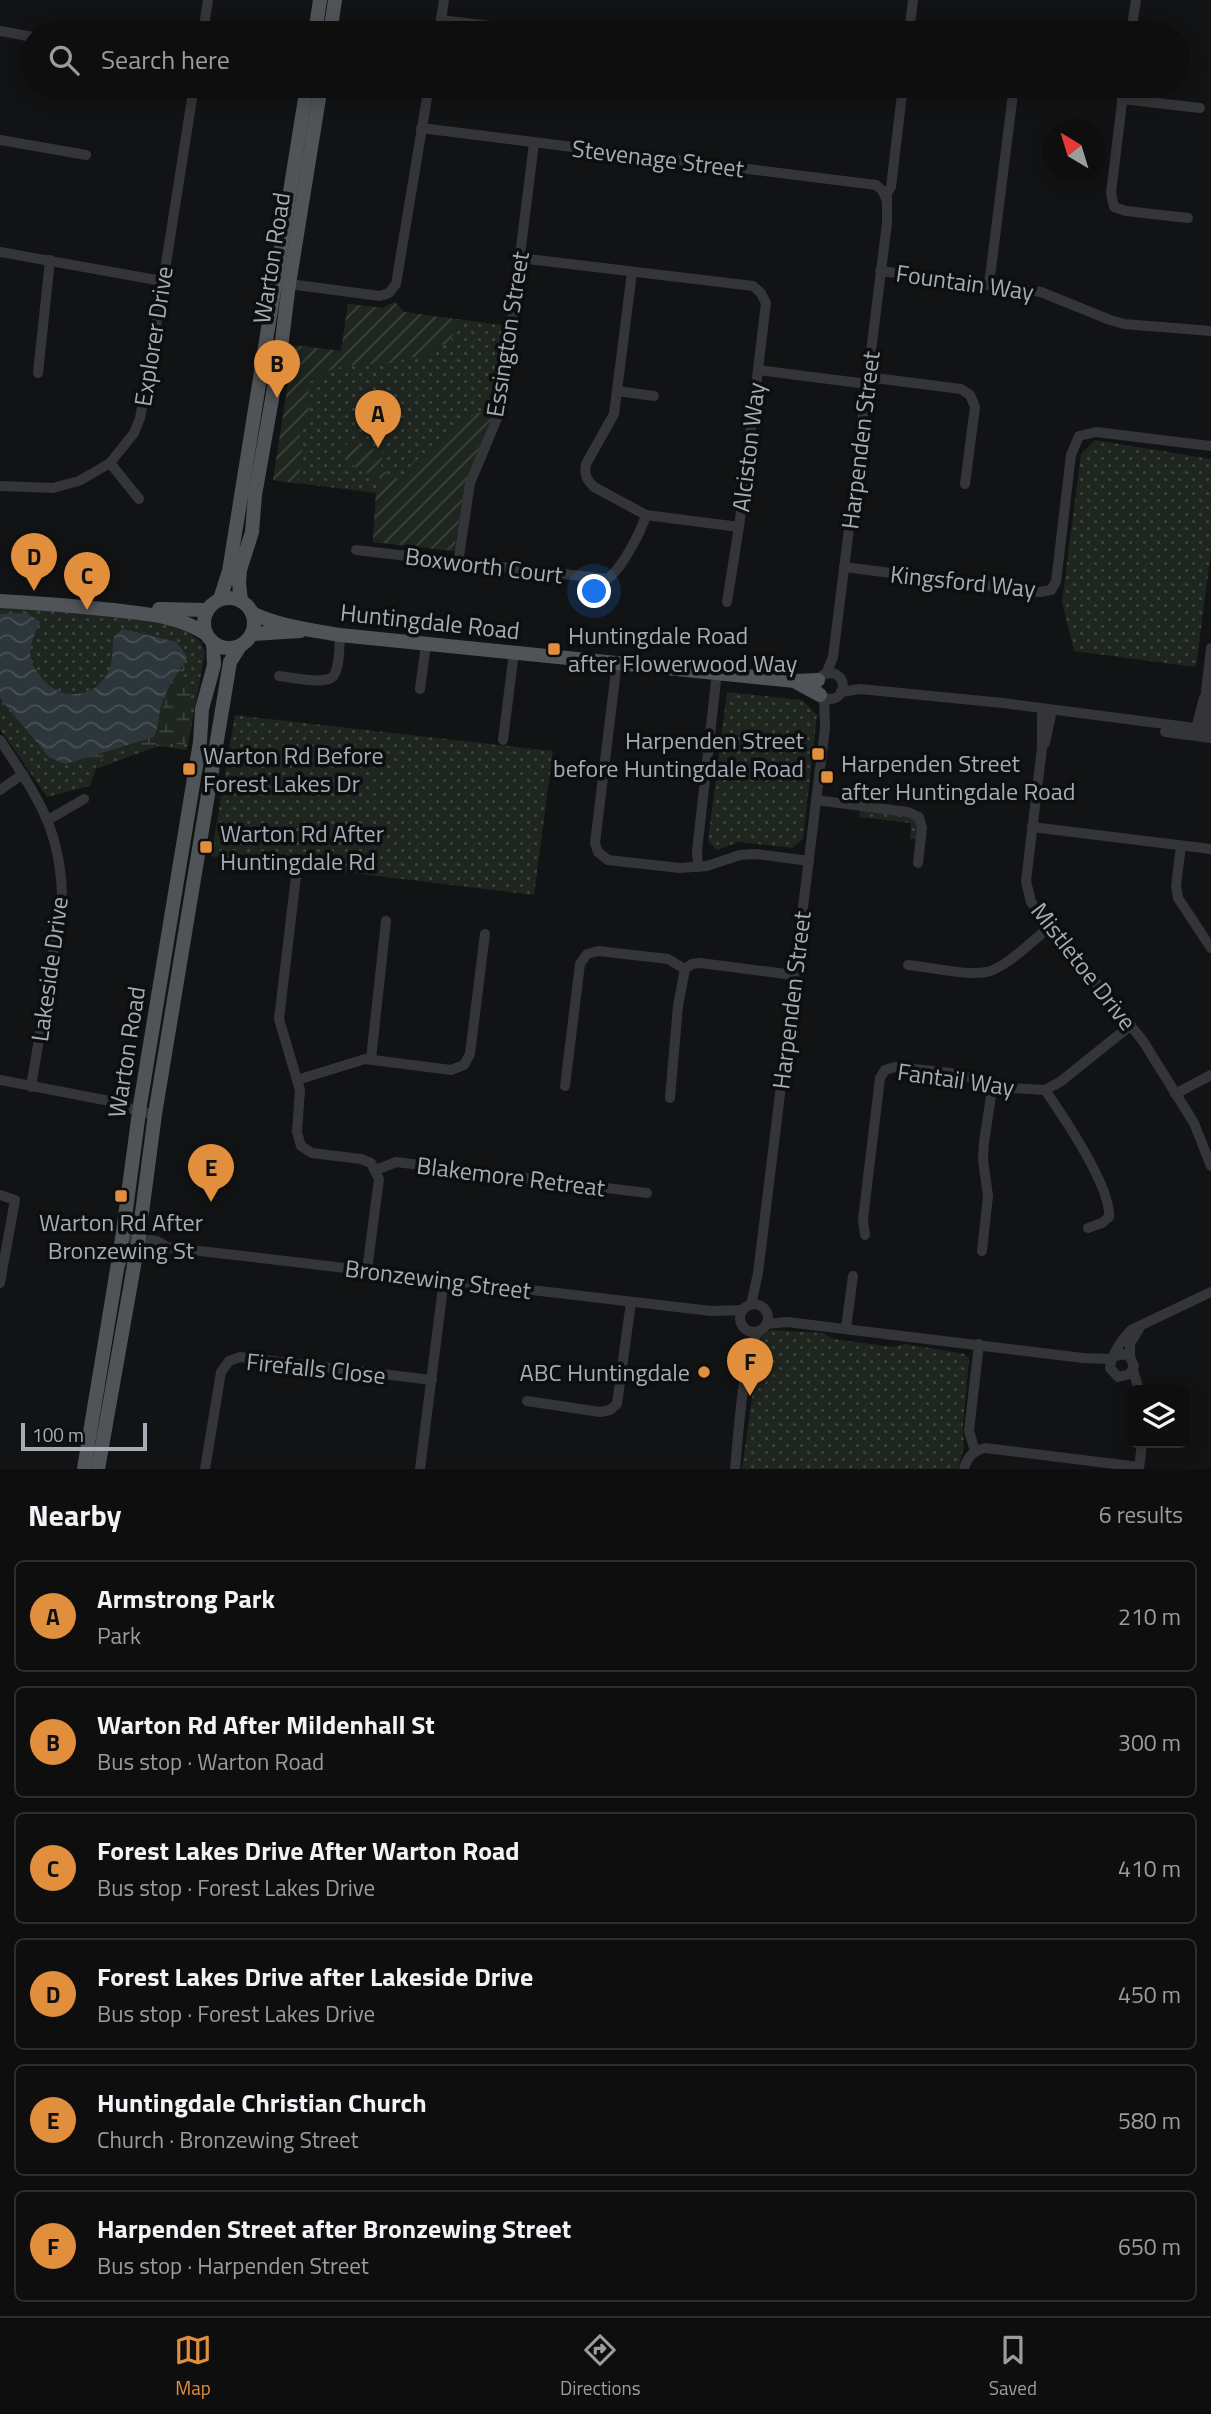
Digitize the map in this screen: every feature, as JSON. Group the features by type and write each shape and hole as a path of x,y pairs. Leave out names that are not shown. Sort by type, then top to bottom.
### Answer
{"main road":[{"path":"317,21 320,0"},
{"path":"332,21 335,0"},
{"name":"Warton Road","path":"220,599 229,571 305,98"},
{"name":"Warton Road","path":"241,601 240,570 252,532 255,495 281,348 319,98"},
{"path":"0,594 160,609 207,610 220,599 234,598 253,613 252,634"},
{"path":"0,601 64,605 180,620 226,649 240,646"},
{"name":"Warton Road","path":"84,1469 200,742 202,709 213,673 209,639 203,626 207,610"},
{"name":"Huntingdale Road","path":"253,613 340,635 717,672 822,686"},
{"name":"Huntingdale Road","path":"252,634 312,630"},
{"name":"Warton Road","path":"99,1469 138,1243 156,1108 230,662 252,634"}],"street":[{"path":"205,21 208,0"},
{"path":"444,0 441,20 449,21"},
{"path":"911,21 914,0"},
{"path":"1133,21 1136,0"},
{"path":"0,31 21,35"},
{"name":"Explorer Drive","path":"0,486 53,488 79,481 110,463 125,447 140,418 192,98"},
{"path":"289,284 380,296 389,293 396,284 427,98"},
{"name":"Harpenden Street","path":"734,1469 749,1360 756,1335 758,1273 825,728 822,686 833,657 902,98"},
{"path":"989,285 1012,98"},
{"path":"1188,218 1126,211 1114,206 1111,193 1122,99 1200,108"},
{"name":"Stevenage Street","path":"421,128 876,185 882,190 887,201"},
{"path":"0,140 86,156"},
{"name":"Essington Street","path":"458,563 470,483 500,411 534,143"},
{"name":"Harpenden Street","path":"887,223 891,215 891,187"},
{"path":"0,252 162,281"},
{"name":"Alciston Way","path":"520,258 753,286 766,290 727,602"},
{"path":"38,373 50,260"},
{"name":"Fountain Way","path":"880,271 1041,292 1124,324 1211,331"},
{"path":"632,272 614,414 586,464 584,472 587,480 594,487 646,515 738,527"},
{"path":"758,370 974,392 975,407 965,484"},
{"path":"617,391 654,396"},
{"name":"Kingsford Way","path":"844,567 1040,592 1051,590 1056,582 1077,433 1096,432 1211,446"},
{"path":"110,463 139,499"},
{"name":"Boxworth Court","path":"356,550 615,581 646,515"},
{"path":"279,676 325,681 331,678 336,673 340,635"},
{"path":"420,690 426,644"},
{"path":"1195,732 1206,692 1211,648"},
{"path":"503,740 514,652"},
{"name":"Harpenden Street","path":"825,728 840,687 833,657"},
{"path":"617,662 593,855 608,860 680,868 698,867 740,855 756,854 808,861"},
{"path":"698,867 697,850 717,672"},
{"path":"833,674 840,687 832,698 822,686 833,674"},
{"path":"840,687 1209,734 1206,692"},
{"name":"Mistletoe Drive","path":"1047,713 1032,827 1027,892 1031,902 1050,927 1131,1025 1194,1123 1211,1166"},
{"name":"Lakeside Drive","path":"0,740 23,774 48,820 58,855 62,901 31,1087"},
{"path":"0,790 23,774"},
{"path":"48,820 85,799"},
{"path":"816,800 908,812 919,817 922,828 918,863"},
{"path":"1032,827 1211,849"},
{"path":"1181,846 1176,886 1178,898 1211,948"},
{"path":"297,868 279,1019 301,1102 297,1132 301,1146 312,1153 361,1159 371,1163 376,1170 379,1179 367,1270"},
{"path":"371,1059 386,921"},
{"path":"908,965 988,972 1002,966 1050,927"},
{"path":"297,1080 359,1060 371,1059 451,1070 464,1065 470,1054 485,934"},
{"path":"565,1086 580,964 587,954 598,951 668,959 685,969"},
{"path":"670,1098 678,1006 685,969 700,963 794,975"},
{"name":"Fantail Way","path":"865,1235 863,1219 873,1129 880,1078 885,1070 895,1067 937,1072 1013,1088 1045,1090 1060,1082 1131,1025"},
{"path":"1175,1094 1211,1075"},
{"path":"0,1080 156,1108"},
{"path":"982,1251 988,1196 983,1160 984,1142 993,1083"},
{"path":"1045,1090 1091,1164 1110,1207 1109,1217 1088,1228"},
{"name":"Blakemore Retreat","path":"376,1170 396,1162 647,1193"},
{"path":"0,1195 15,1200 0,1283"},
{"path":"114,1283 126,1253 138,1243 127,1233 124,1223"},
{"name":"Bronzewing Street","path":"138,1243 149,1251 166,1247 758,1315 787,1322 1083,1357 1113,1357"},
{"path":"846,1328 853,1276"},
{"path":"420,1469 444,1279"},
{"path":"1128,1385 1117,1374 1113,1357 1126,1335 1143,1324 1208,1294 1211,1307"},
{"path":"527,1401 600,1412 610,1410 617,1404 631,1302"},
{"name":"Bronzewing Street","path":"711,1311 744,1327"},
{"path":"744,1327 758,1315"},
{"name":"Harpenden Street","path":"749,1360 744,1327 740,1319 758,1315"},
{"path":"1130,1357 1132,1338 1143,1324"},
{"path":"975,1451 969,1431 979,1344"},
{"path":"1113,1357 1124,1354 1130,1357 1138,1385"},
{"name":"Firefalls Close","path":"205,1469 221,1372 229,1361 240,1357 432,1380"},
{"name":"Bronzewing Street","path":"1083,1357 1117,1374"},
{"path":"1117,1374 1130,1374 1133,1370"},
{"path":"964,1469 969,1457 975,1451 985,1448 1139,1468 1141,1448"}],"green space":[{"path":"395,302 404,312 502,325 492,416 465,483 454,551 373,542 376,493 273,480 294,345 341,351 348,304 383,308"},
{"path":"395,302 404,312 454,319 451,345 438,344 422,357 335,368 309,383 307,388 312,401 300,433 303,454 298,479 300,484 273,480 294,345 341,351 348,304 383,308"},
{"path":"482,412 492,416 465,483 454,551 373,542 376,493 381,480 378,475 356,468 340,451 346,444 382,450 381,466 392,480 397,479 462,423"},
{"path":"1095,440 1211,459 1211,552 1196,667 1074,651 1062,602 1081,454"},
{"path":"0,604 69,609 162,623 186,631 201,642 205,653 187,750 158,746 96,769 90,786 47,797 0,729"},
{"path":"122,629 149,634 173,646 185,668 180,682 189,684 191,707 185,745 162,743 148,748 120,750 85,768 83,760 94,748 156,729 165,701 167,680 110,668 114,637 106,630"},
{"path":"727,692 802,700 817,715 803,839 792,848 739,842 717,850 708,841"},
{"path":"235,715 553,751 534,895 211,856"},
{"path":"860,810 911,817 917,823 917,839 910,839 911,823 859,817"},
{"path":"771,1330 823,1333 834,1339 893,1347 905,1344 965,1354 969,1359 963,1427 964,1447 958,1469 742,1469 759,1348 762,1336"}],"water":[{"path":"27,613 40,622 31,645 31,661 46,683 65,693 86,692 103,680 109,670 114,637 122,629 177,642 187,657 164,697 154,737 65,764 49,757 0,698 0,614"}],"place":[{"name":"Warton Rd After Mildenhall St","path":"277,398"},
{"name":"Armstrong Park","path":"378,448"},
{"name":"Forest Lakes Drive after Lakeside Drive","path":"34,591"},
{"name":"Forest Lakes Drive After Warton Road","path":"87,610"},
{"name":"Huntingdale Road after Flowerwood Way","path":"554,649"},
{"name":"Harpenden Street before Huntingdale Road","path":"818,754"},
{"name":"Warton Rd Before Forest Lakes Dr","path":"189,769"},
{"name":"Harpenden Street after Huntingdale Road","path":"827,777"},
{"name":"Warton Rd After Huntingdale Rd","path":"206,847"},
{"name":"Warton Rd After Bronzewing St","path":"121,1196"},
{"name":"Huntingdale Christian Church","path":"211,1202"},
{"name":"ABC Huntingdale","path":"704,1372"},
{"name":"Harpenden Street after Bronzewing Street","path":"750,1396"}]}
